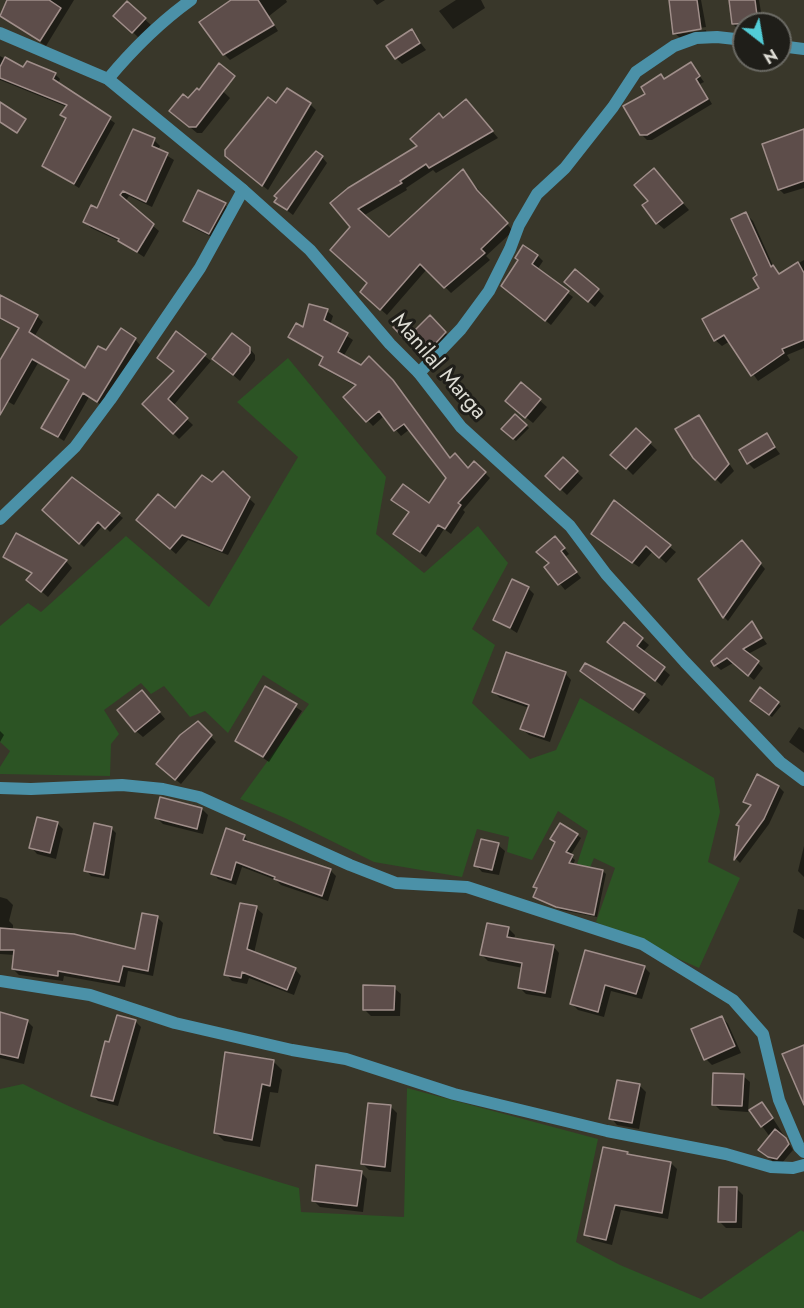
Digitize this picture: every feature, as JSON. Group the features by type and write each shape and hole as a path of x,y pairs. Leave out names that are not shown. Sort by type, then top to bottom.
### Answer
{"street":[{"path":"108,79 147,36 191,0"},
{"name":"Manilal Marga","path":"0,33 108,79 243,190 310,250 390,344 419,373 461,428 570,526 606,574 700,678 780,762 804,780"},
{"path":"419,373 461,328 489,291 519,225 537,194 565,168 613,107 636,72 674,46 696,38 732,39"},
{"path":"0,519 75,447 110,400 200,268 243,190"},
{"path":"0,788 122,785 163,789 199,797 350,865 396,883 467,887 642,944 733,1000 764,1034 779,1100 799,1147 804,1152"},
{"path":"0,981 90,995 175,1023 292,1050 346,1059 454,1094 608,1131 726,1154 771,1167 794,1168 804,1165"}],"green space":[{"path":"288,358 386,477 376,534 424,573 478,526 508,563 472,629 495,645 472,703 530,759 556,750 580,698 714,778 720,812 708,862 740,878 699,968 596,922 615,868 594,858 588,872 576,867 588,831 558,811 532,860 507,852 509,837 477,829 462,877 374,862 285,818 240,799 309,704 263,675 228,733 205,711 190,717 164,686 151,694 141,683 104,710 119,734 111,744 110,776 0,774 0,767 10,751 0,742 0,626 28,603 41,612 126,536 209,607 298,457 237,402"},
{"path":"23,1084 124,1129 299,1188 301,1212 404,1217 407,1088 598,1139 576,1242 620,1265 701,1299 801,1230 804,1232 804,1308 0,1308 0,1089"}],"building":[{"path":"7,0 49,0 61,8 40,41 0,16"},
{"path":"231,0 258,0 274,25 223,55 199,22"},
{"path":"669,0 697,0 701,29 673,34"},
{"path":"729,0 755,0 757,12 732,12 732,24"},
{"path":"127,1 146,18 132,33 113,16"},
{"path":"412,29 420,43 395,59 386,46"},
{"path":"5,57 23,67 27,61 56,73 53,79 111,117 74,184 42,166 66,118 60,115 67,105 0,78 0,67"},
{"path":"691,62 700,76 696,79 708,99 647,135 640,135 623,106 645,94 641,87 661,74 664,79"},
{"path":"219,63 235,76 196,127 189,127 169,111 183,94 188,98 197,88 199,90"},
{"path":"287,88 311,103 262,186 225,156 225,150 268,97 276,103"},
{"path":"466,99 493,131 429,168 426,164 400,181 402,183 358,209 389,237 463,169 477,190 508,223 481,249 485,253 444,288 420,264 380,310 360,292 367,283 330,250 350,227 330,203 348,188 417,146 410,139 439,113 443,118"},
{"path":"0,102 26,119 17,133 0,122"},
{"path":"133,129 155,138 152,146 168,153 146,202 123,191 120,195 154,224 137,252 118,241 119,239 83,222 91,205 97,208"},
{"path":"804,129 804,181 778,190 762,144"},
{"path":"316,151 323,156 287,210 274,202 277,198 274,196"},
{"path":"654,168 683,203 656,224 642,205 648,201 634,185"},
{"path":"198,190 226,203 209,234 183,221"},
{"path":"746,212 771,267 773,265 779,274 798,262 804,273 804,340 782,349 784,353 751,376 724,335 714,341 702,319 759,288 753,278 757,275 731,219"},
{"path":"523,245 538,255 532,264 569,291 545,321 501,286 518,260 515,258"},
{"path":"575,269 599,289 588,302 564,282"},
{"path":"0,295 38,315 29,332 85,368 98,346 106,350 121,328 136,338 97,402 83,393 58,437 41,428 69,380 32,359 0,415 0,360 19,328 0,318"},
{"path":"309,304 328,309 324,320 348,333 338,352 361,365 369,356 393,380 450,458 455,453 468,468 474,461 486,472 458,503 461,505 445,529 438,525 420,552 393,534 409,512 391,500 403,484 429,503 446,478 404,424 394,431 379,411 366,422 343,397 356,385 319,365 323,357 288,337 296,323 303,327"},
{"path":"430,315 446,332 422,358 393,327 412,333"},
{"path":"176,331 206,354 168,399 188,418 173,434 142,404 174,371 157,358"},
{"path":"232,333 250,347 250,353 233,375 212,359"},
{"path":"521,382 541,399 525,418 505,401"},
{"path":"515,414 527,425 513,439 501,429"},
{"path":"699,415 729,464 715,480 693,458 675,429"},
{"path":"636,428 651,442 626,469 610,455"},
{"path":"767,433 775,447 747,464 739,450"},
{"path":"563,457 578,471 560,490 545,476"},
{"path":"223,471 250,497 222,551 182,535 170,549 136,520 158,494 175,508 202,475 212,482"},
{"path":"72,477 120,513 105,529 98,522 79,544 42,510"},
{"path":"614,500 671,545 659,558 646,546 632,563 591,534"},
{"path":"16,533 67,560 41,592 26,580 32,573 3,557"},
{"path":"555,536 565,548 561,551 577,572 558,585 544,567 549,563 536,552"},
{"path":"742,540 761,563 723,618 698,579"},
{"path":"512,579 529,587 510,628 493,620"},
{"path":"752,621 762,638 743,649 759,661 748,676 727,658 714,666 711,661"},
{"path":"624,622 643,638 637,646 665,667 655,681 607,642"},
{"path":"506,652 566,672 544,737 520,729 529,705 492,692"},
{"path":"585,663 645,694 633,710 580,671"},
{"path":"265,686 297,704 263,757 235,741"},
{"path":"760,687 779,702 769,715 750,701"},
{"path":"142,690 160,712 135,732 117,710"},
{"path":"198,721 212,735 175,780 156,764 180,735"},
{"path":"757,774 779,786 764,819 734,860 739,826 736,825 751,805 743,802"},
{"path":"160,797 202,808 197,829 155,818"},
{"path":"37,817 58,822 50,853 29,848"},
{"path":"94,823 112,827 104,875 84,871"},
{"path":"560,823 578,834 566,852 573,855 569,863 603,870 594,915 556,907 533,897 537,888 533,887 555,842 550,839"},
{"path":"226,828 245,835 243,840 331,869 322,896 274,879 275,877 236,862 231,880 211,874"},
{"path":"481,839 499,843 492,870 474,866"},
{"path":"240,903 257,906 247,949 296,968 287,990 242,972 241,978 224,975"},
{"path":"142,913 158,916 148,971 123,966 119,982 58,971 58,976 12,969 14,950 0,950 0,928 74,934 135,949"},
{"path":"487,923 509,927 507,937 554,945 545,993 518,988 522,963 480,955"},
{"path":"585,950 645,966 636,994 605,985 598,1012 570,1004"},
{"path":"363,985 395,986 394,1010 363,1010"},
{"path":"0,1012 28,1020 18,1058 0,1054"},
{"path":"117,1015 136,1020 113,1101 91,1096 105,1041 109,1042"},
{"path":"722,1016 735,1046 704,1060 691,1029"},
{"path":"804,1045 804,1105 782,1054"},
{"path":"225,1052 274,1060 270,1086 262,1084 252,1140 214,1133"},
{"path":"713,1073 744,1074 742,1106 712,1105"},
{"path":"617,1080 640,1084 632,1123 609,1119"},
{"path":"762,1102 773,1118 761,1127 749,1110"},
{"path":"368,1103 391,1105 385,1167 361,1164"},
{"path":"775,1129 786,1138 789,1144 777,1159 768,1157 758,1150"},
{"path":"603,1147 671,1162 662,1213 615,1205 606,1240 584,1235"},
{"path":"316,1165 362,1171 357,1206 312,1201"},
{"path":"719,1187 737,1187 736,1222 718,1222"}]}
